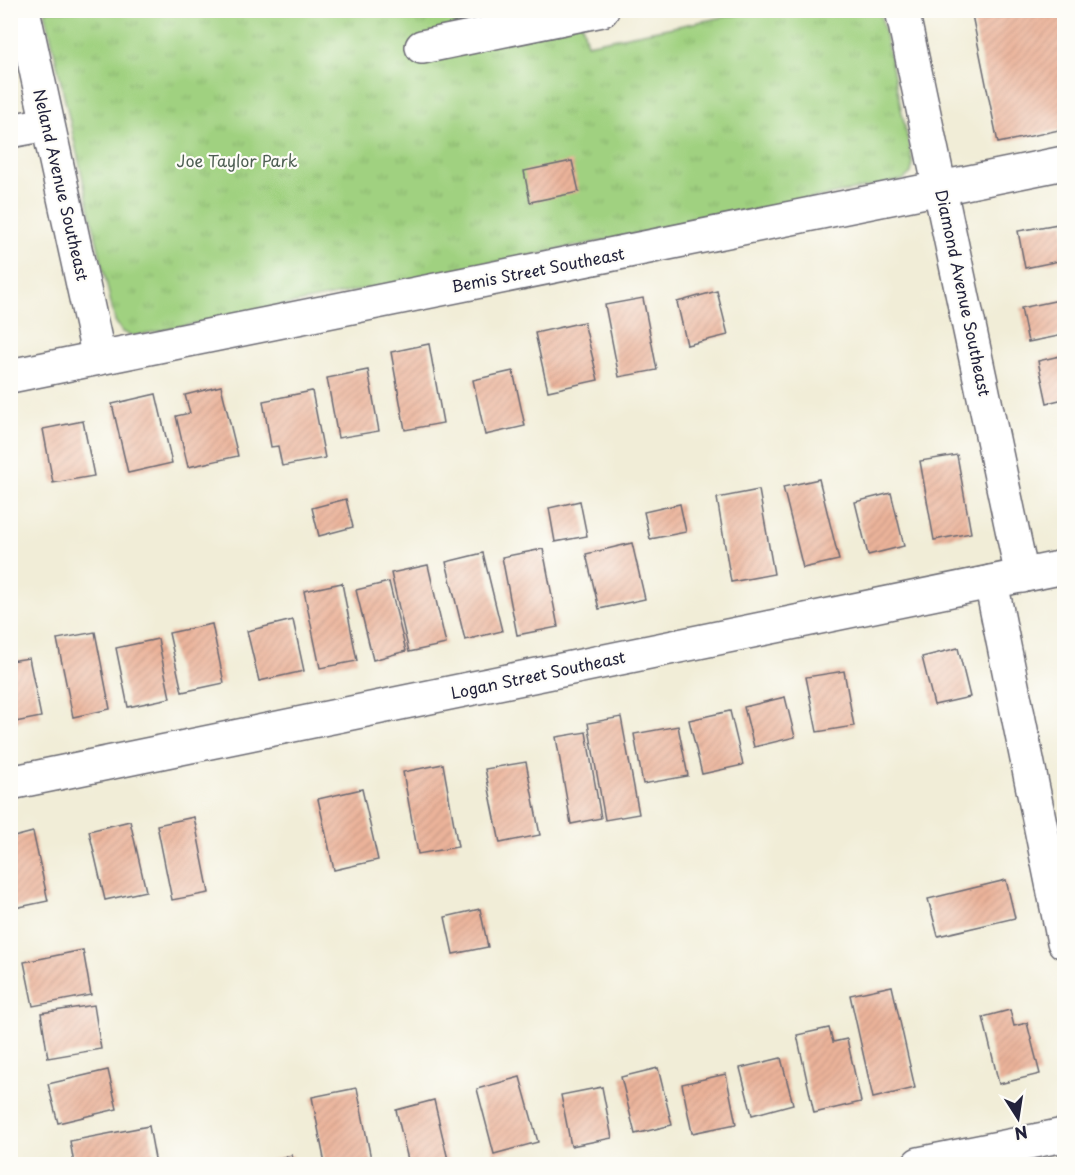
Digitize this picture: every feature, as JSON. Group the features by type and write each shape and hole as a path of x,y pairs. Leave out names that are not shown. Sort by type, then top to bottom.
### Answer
{"street":[{"name":"Neland Avenue Southeast","path":"22,10 99,358"},
{"path":"422,47 517,19 602,10"},
{"name":"Diamond Avenue Southeast","path":"902,10 941,188 1065,942"},
{"path":"10,131 47,124"},
{"name":"Bemis Street Southeast","path":"10,376 1065,163"},
{"name":"Logan Street Southeast","path":"10,783 1065,567"},
{"path":"919,1164 1065,1135"}],"green space":[{"name":"Joe Taylor Park","path":"45,11 579,11 587,44 754,11 880,11 913,164 911,173 903,180 134,336 122,332 115,321"}],"building":[{"path":"971,10 1064,10 1064,129 998,143"},
{"path":"572,161 579,192 530,202 524,171"},
{"path":"1064,223 1064,260 1025,268 1018,231"},
{"path":"10,253 18,281 10,283"},
{"path":"717,291 728,335 687,345 677,302"},
{"path":"643,298 657,370 619,377 605,305"},
{"path":"1064,299 1064,335 1028,342 1021,308"},
{"path":"584,322 598,380 548,391 535,333"},
{"path":"429,344 443,423 405,430 391,352"},
{"path":"1064,355 1064,399 1047,403 1038,361"},
{"path":"368,370 379,431 338,438 327,378"},
{"path":"513,371 525,426 485,435 473,380"},
{"path":"221,386 238,456 188,467 176,416 190,413 185,395"},
{"path":"312,391 325,458 282,466 278,446 271,447 263,401"},
{"path":"156,394 172,463 128,473 112,404"},
{"path":"83,421 94,476 53,483 43,429"},
{"path":"957,455 971,533 934,540 920,461"},
{"path":"819,479 839,560 803,568 783,487"},
{"path":"759,490 774,574 731,582 717,498"},
{"path":"891,493 904,546 868,555 855,502"},
{"path":"346,499 353,527 319,536 312,508"},
{"path":"580,501 587,536 555,542 549,508"},
{"path":"680,504 686,532 650,539 644,512"},
{"path":"632,543 645,599 599,609 586,554"},
{"path":"543,549 558,627 517,635 502,557"},
{"path":"483,553 502,631 465,640 446,562"},
{"path":"428,565 446,644 409,652 391,573"},
{"path":"389,582 406,651 373,660 356,590"},
{"path":"342,583 357,661 320,668 304,591"},
{"path":"293,620 304,671 259,681 247,631"},
{"path":"212,624 224,683 182,692 169,633"},
{"path":"95,632 110,709 73,717 57,639"},
{"path":"158,639 170,698 128,707 116,648"},
{"path":"958,648 970,697 934,705 922,657"},
{"path":"29,658 41,717 10,723 10,661"},
{"path":"844,671 854,726 817,732 806,677"},
{"path":"785,697 795,737 754,747 744,707"},
{"path":"730,711 743,765 702,774 689,720"},
{"path":"621,717 639,814 605,820 588,723"},
{"path":"678,726 688,776 643,784 634,734"},
{"path":"586,732 601,818 571,824 556,737"},
{"path":"526,762 540,835 500,843 485,769"},
{"path":"443,764 458,847 418,854 403,772"},
{"path":"362,789 378,860 334,870 318,799"},
{"path":"194,817 209,893 172,900 157,825"},
{"path":"130,821 146,891 105,900 89,831"},
{"path":"33,832 48,901 10,909 10,838"},
{"path":"1006,880 1015,918 938,936 928,899"},
{"path":"480,909 488,947 453,954 445,917"},
{"path":"83,950 91,995 33,1006 24,962"},
{"path":"892,986 915,1088 873,1098 850,995"},
{"path":"94,1005 101,1049 48,1058 41,1013"},
{"path":"1010,1010 1014,1026 1027,1023 1040,1074 999,1084 983,1017"},
{"path":"829,1028 833,1042 847,1039 861,1102 814,1113 797,1035"},
{"path":"781,1058 793,1104 752,1115 740,1068"},
{"path":"658,1068 672,1125 635,1134 621,1077"},
{"path":"108,1070 117,1109 58,1123 48,1084"},
{"path":"726,1074 736,1124 692,1133 682,1084"},
{"path":"520,1077 538,1142 494,1154 477,1089"},
{"path":"602,1087 612,1138 571,1146 561,1095"},
{"path":"357,1088 372,1164 325,1164 312,1097"},
{"path":"434,1100 449,1164 409,1164 396,1110"},
{"path":"149,1126 156,1164 74,1164 70,1141"},
{"path":"292,1155 294,1164 256,1164"}]}
